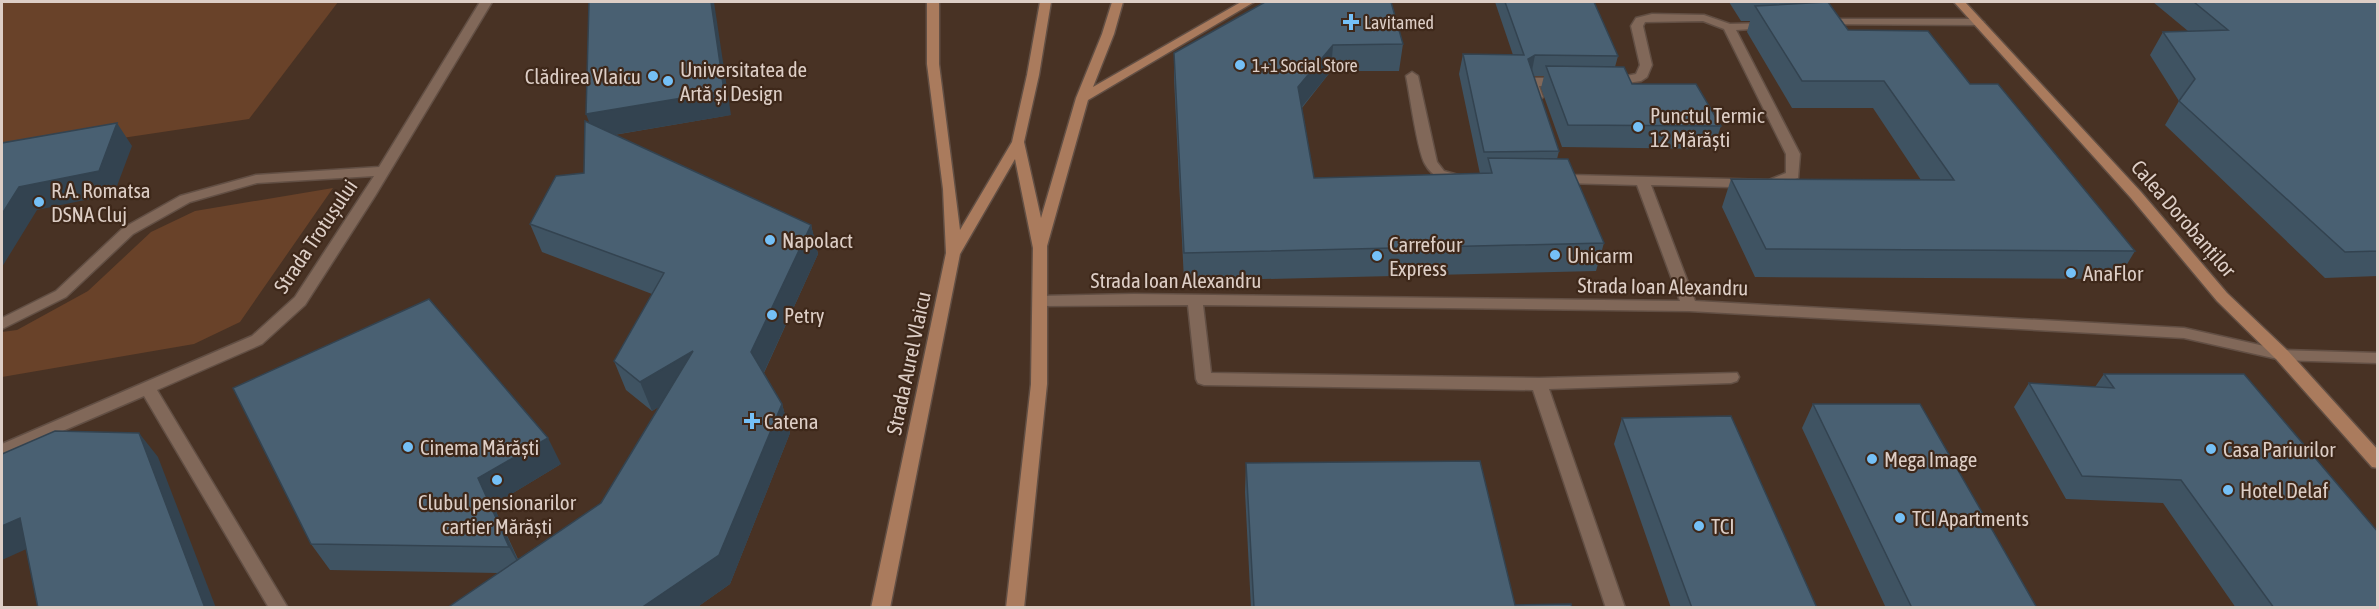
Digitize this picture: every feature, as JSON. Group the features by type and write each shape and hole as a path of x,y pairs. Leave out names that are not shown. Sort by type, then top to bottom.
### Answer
{"main road":[{"path":"933,2 930,33 945,167 954,215 953,255"},
{"name":"Strada Aurel Vlaicu","path":"880,608 953,255 1018,142 1033,75 1045,2"},
{"path":"1040,248 1082,98 1108,34 1117,2"},
{"path":"1082,98 1248,2"},
{"name":"Calea Dorobanților","path":"1959,2 2136,195 2222,297 2282,356 2378,462"},
{"name":"Strada Aurel Vlaicu","path":"1014,608 1039,384 1040,301 1040,248 1018,142"}],"street":[{"name":"Strada Trotușului","path":"2,451 257,340 300,301 383,171 486,2"},
{"path":"1598,83 1620,83 1641,77 1646,65 1637,26 1640,20 1652,17 1704,18 1729,27 1775,25"},
{"path":"1810,22 1977,22"},
{"path":"1557,158 1559,179 1771,184 1793,175 1792,154 1729,27"},
{"path":"1412,76 1430,162 1439,174 1471,180"},
{"path":"1543,114 1531,82 1576,82"},
{"path":"2,324 62,294 128,231 185,199 256,180 383,171"},
{"path":"1643,182 1689,306"},
{"path":"1195,300 1204,379 1539,384 1731,377"},
{"name":"Strada Ioan Alexandru","path":"1040,301 1195,300 1689,306 2184,333 2282,356 2378,358"},
{"path":"1539,384 1616,608"},
{"path":"148,389 279,608"}],"shaded area":[{"path":"2,2 338,2 249,119 2,156"},
{"path":"333,188 240,322 194,344 2,377 2,332 17,330 88,291 151,232 195,211"}],"building":[{"name":"Clădirea Vlaicu","path":"589,2 711,2 724,91 586,114"},
{"path":"1265,2 1391,2 1403,44 1333,45 1298,87 1314,178 1492,173 1488,158 1568,159 1604,243 1184,253 1174,53"},
{"path":"1505,2 1594,2 1618,56 1535,55 1528,59 1559,151 1484,152 1463,54 1524,55"},
{"path":"1828,2 1848,30 1928,31 1970,84 1998,84 2135,251 1766,249 1731,179 1954,180 1884,81 1802,81 1755,6"},
{"path":"2194,2 2378,2 2378,251 2345,252 2179,101 2195,79 2163,32 2228,30"},
{"path":"1546,66 1624,67 1632,84 1696,84 1721,126 1568,125"},
{"path":"585,121 811,225 751,352 782,404 719,555 641,608 447,608 601,503 693,351 640,382 614,361 664,273 530,224 556,176 584,173"},
{"path":"117,123 99,171 19,187 2,214 2,143"},
{"name":"Cinema Mărăști","path":"429,299 548,438 478,478 509,547 311,544 233,388"},
{"name":"Hotel Delaf","path":"2104,374 2244,374 2378,532 2378,608 2274,608 2181,480 2082,476 2029,383 2114,388"},
{"name":"TCI Apartments","path":"1813,404 1920,404 2037,608 1912,608"},
{"name":"TCI","path":"1731,416 1817,608 1692,608 1622,418"},
{"path":"55,431 139,433 205,608 38,608 20,518 2,526 2,454"},
{"path":"1480,461 1515,605 1571,604 1572,608 1254,608 1246,463"}],"place":[{"name":"Lavitamed","path":"1351,22"},
{"name":"1+1 Social Store","path":"1240,65"},
{"name":"Clădirea Vlaicu","path":"653,76"},
{"name":"Universitatea de Artă și Design","path":"668,81"},
{"name":"Punctul Termic 12 Mărăști","path":"1638,127"},
{"name":"R.A. Romatsa DSNA Cluj","path":"39,202"},
{"name":"Napolact","path":"770,240"},
{"name":"Unicarm","path":"1555,255"},
{"name":"Carrefour Express","path":"1377,256"},
{"name":"AnaFlor","path":"2071,273"},
{"name":"Petry","path":"772,315"},
{"name":"Catena","path":"752,421"},
{"name":"Cinema Mărăști","path":"408,447"},
{"name":"Casa Pariurilor","path":"2211,449"},
{"name":"Mega Image","path":"1872,459"},
{"name":"Clubul pensionarilor cartier Mărăști","path":"497,480"},
{"name":"Hotel Delaf","path":"2228,490"},
{"name":"TCI Apartments","path":"1900,518"},
{"name":"TCI","path":"1699,526"}]}
